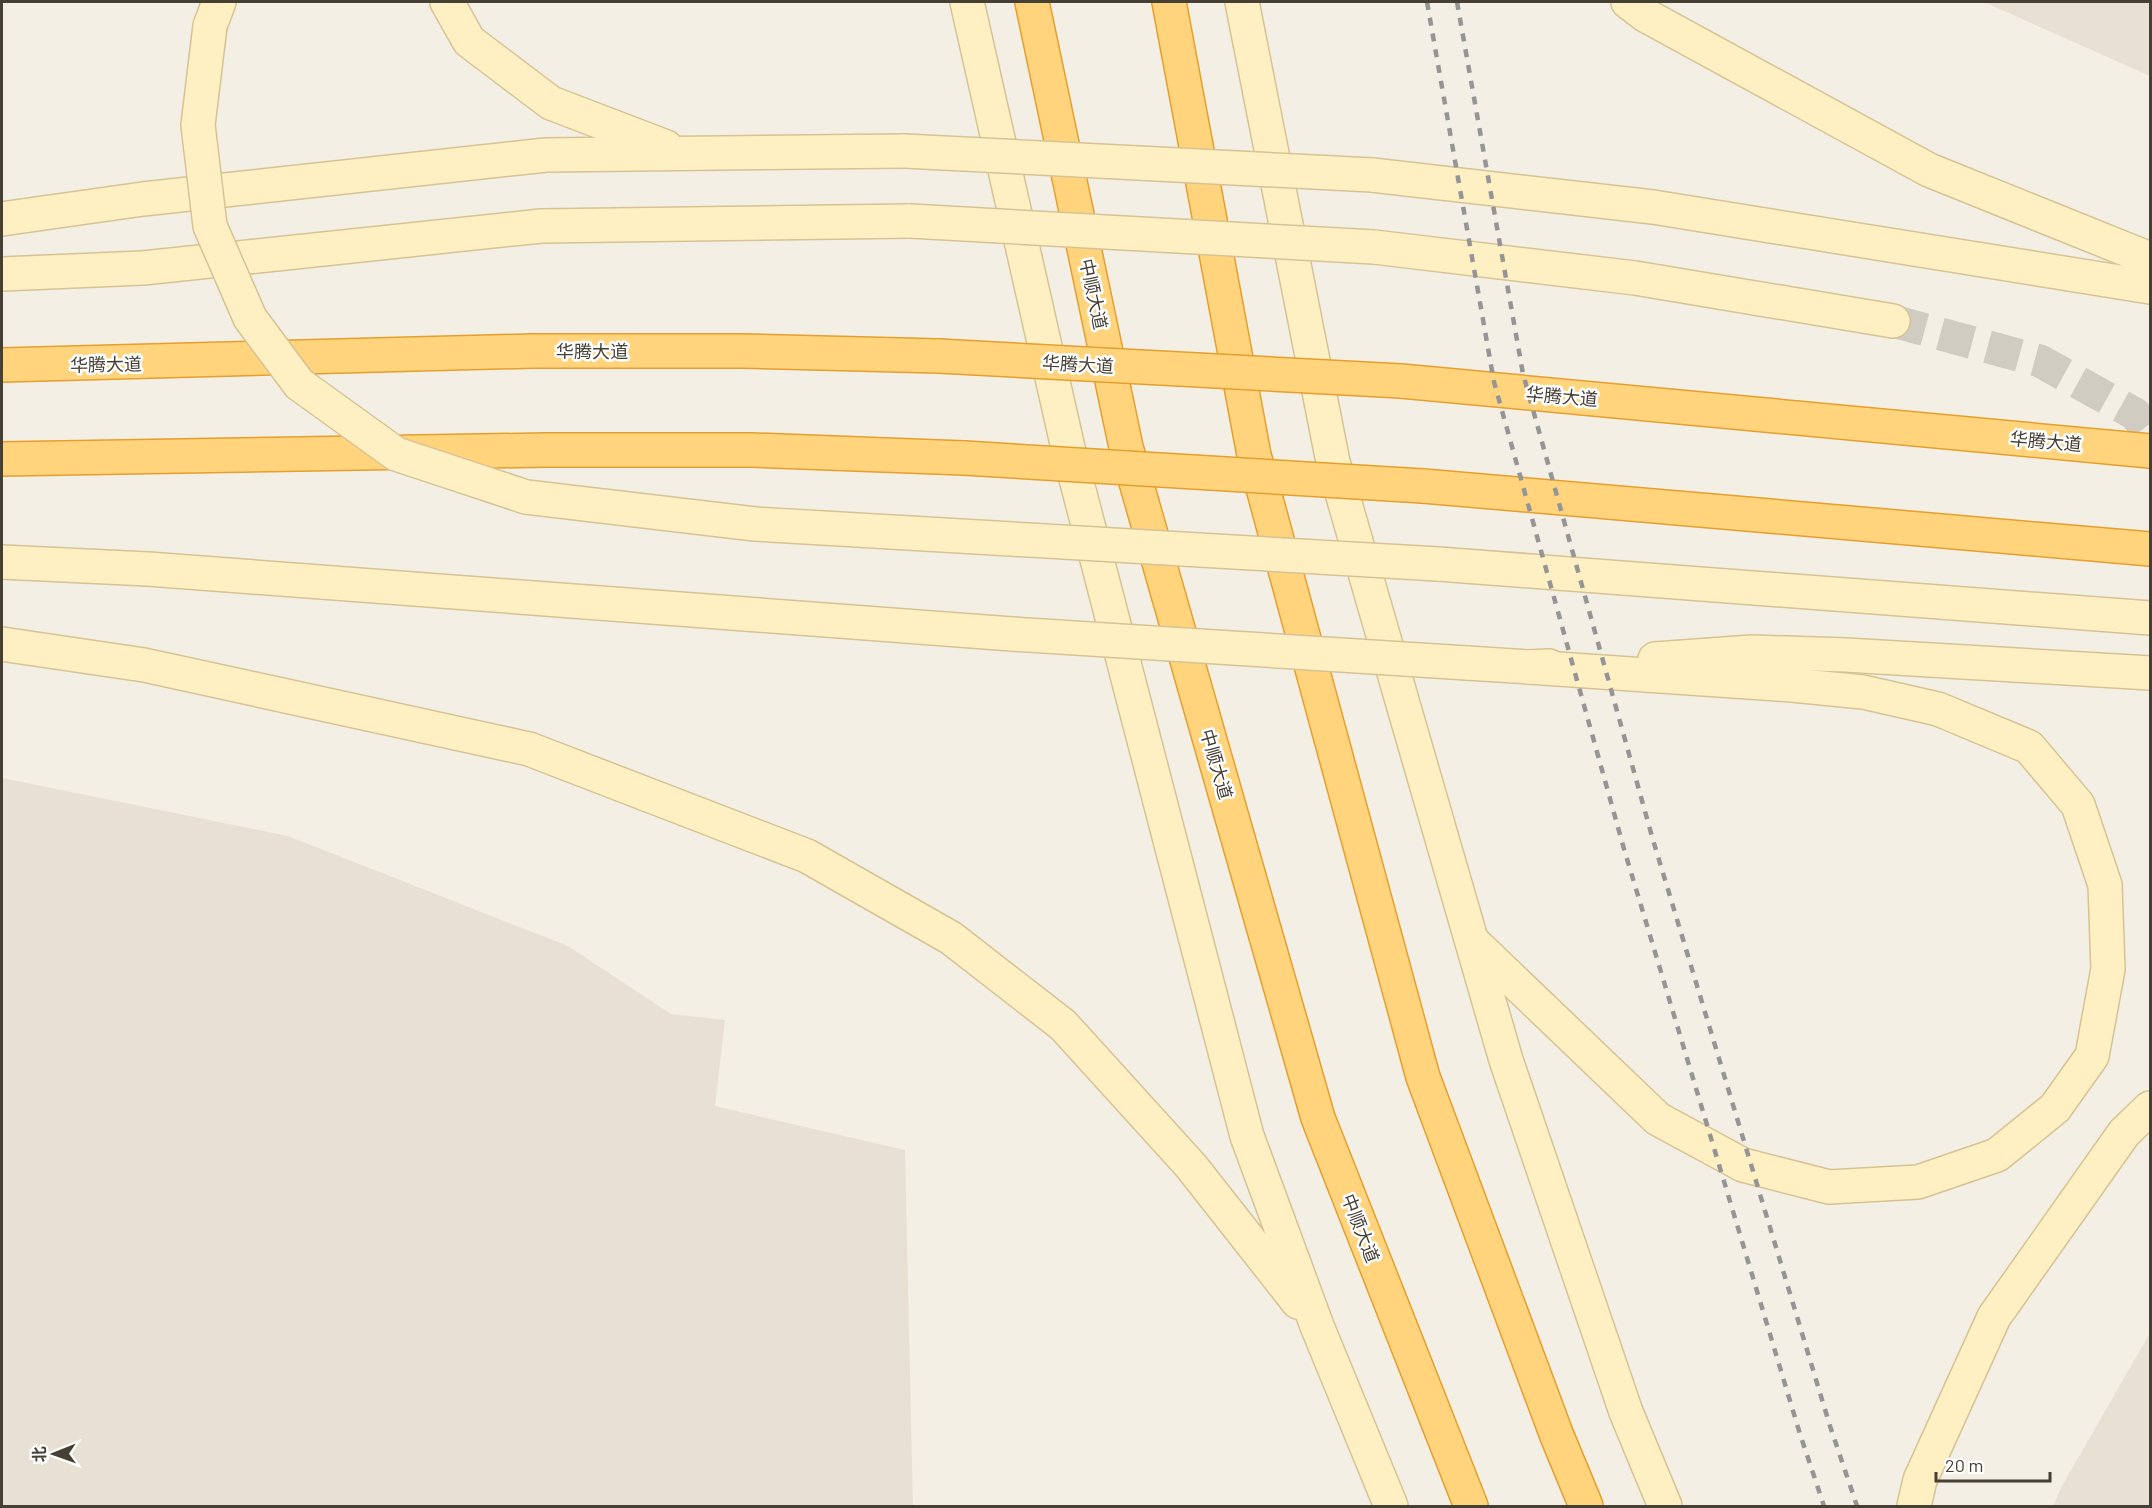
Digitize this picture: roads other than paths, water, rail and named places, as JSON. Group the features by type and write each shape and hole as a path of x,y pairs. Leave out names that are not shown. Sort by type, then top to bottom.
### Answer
{"highway":[{"name":"中顺大道","path":"1032,2 1126,447 1318,1118 1471,1506"},
{"path":"1169,2 1254,455 1424,1077 1557,1436 1586,1506"},
{"name":"华腾大道","path":"2,365 533,351 742,351 939,356 1401,381 2151,451"},
{"path":"2,459 546,450 729,450 964,458 1423,486 2151,549"}],"main road":[{"path":"447,2 469,40 550,103 681,153"},
{"path":"967,2 1068,448 1247,1136 1317,1326 1391,1506"},
{"path":"1242,2 1333,462 1506,1060 1619,1390 1665,1506"},
{"path":"1628,2 1645,15 1929,170 2151,259"},
{"path":"214,14 198,125 210,226 250,318 299,384 396,454 526,497 755,524 1438,564 2151,618"},
{"path":"2,219 142,199 546,155 904,151 1372,175 1653,207 2151,287"},
{"path":"2,274 143,268 541,226 910,221 1374,247 1635,278 1893,321"},
{"path":"2,562 148,569 1012,634 1529,667 1863,692 1938,709 2029,747 2078,805 2105,885 2108,969 2092,1056 2055,1108 1997,1155 1918,1182 1829,1187 1743,1164 1658,1119 1472,941"},
{"path":"2,644 144,665 529,749 807,856 951,938 1063,1025 1191,1166 1317,1326"},
{"path":"1529,667 1752,652 2151,673"},
{"path":"1914,1506 1920,1480 1994,1317 2151,1094"},
{"path":"2124,1133 2151,1108"}],"tunnel":[{"path":"1893,321 2040,361 2135,414 2150,433"}],"railway":[{"path":"1427,2 1494,382 1624,849 1800,1434 1824,1506"},
{"path":"1457,2 1523,374 1653,840 1830,1426 1857,1506"}]}
